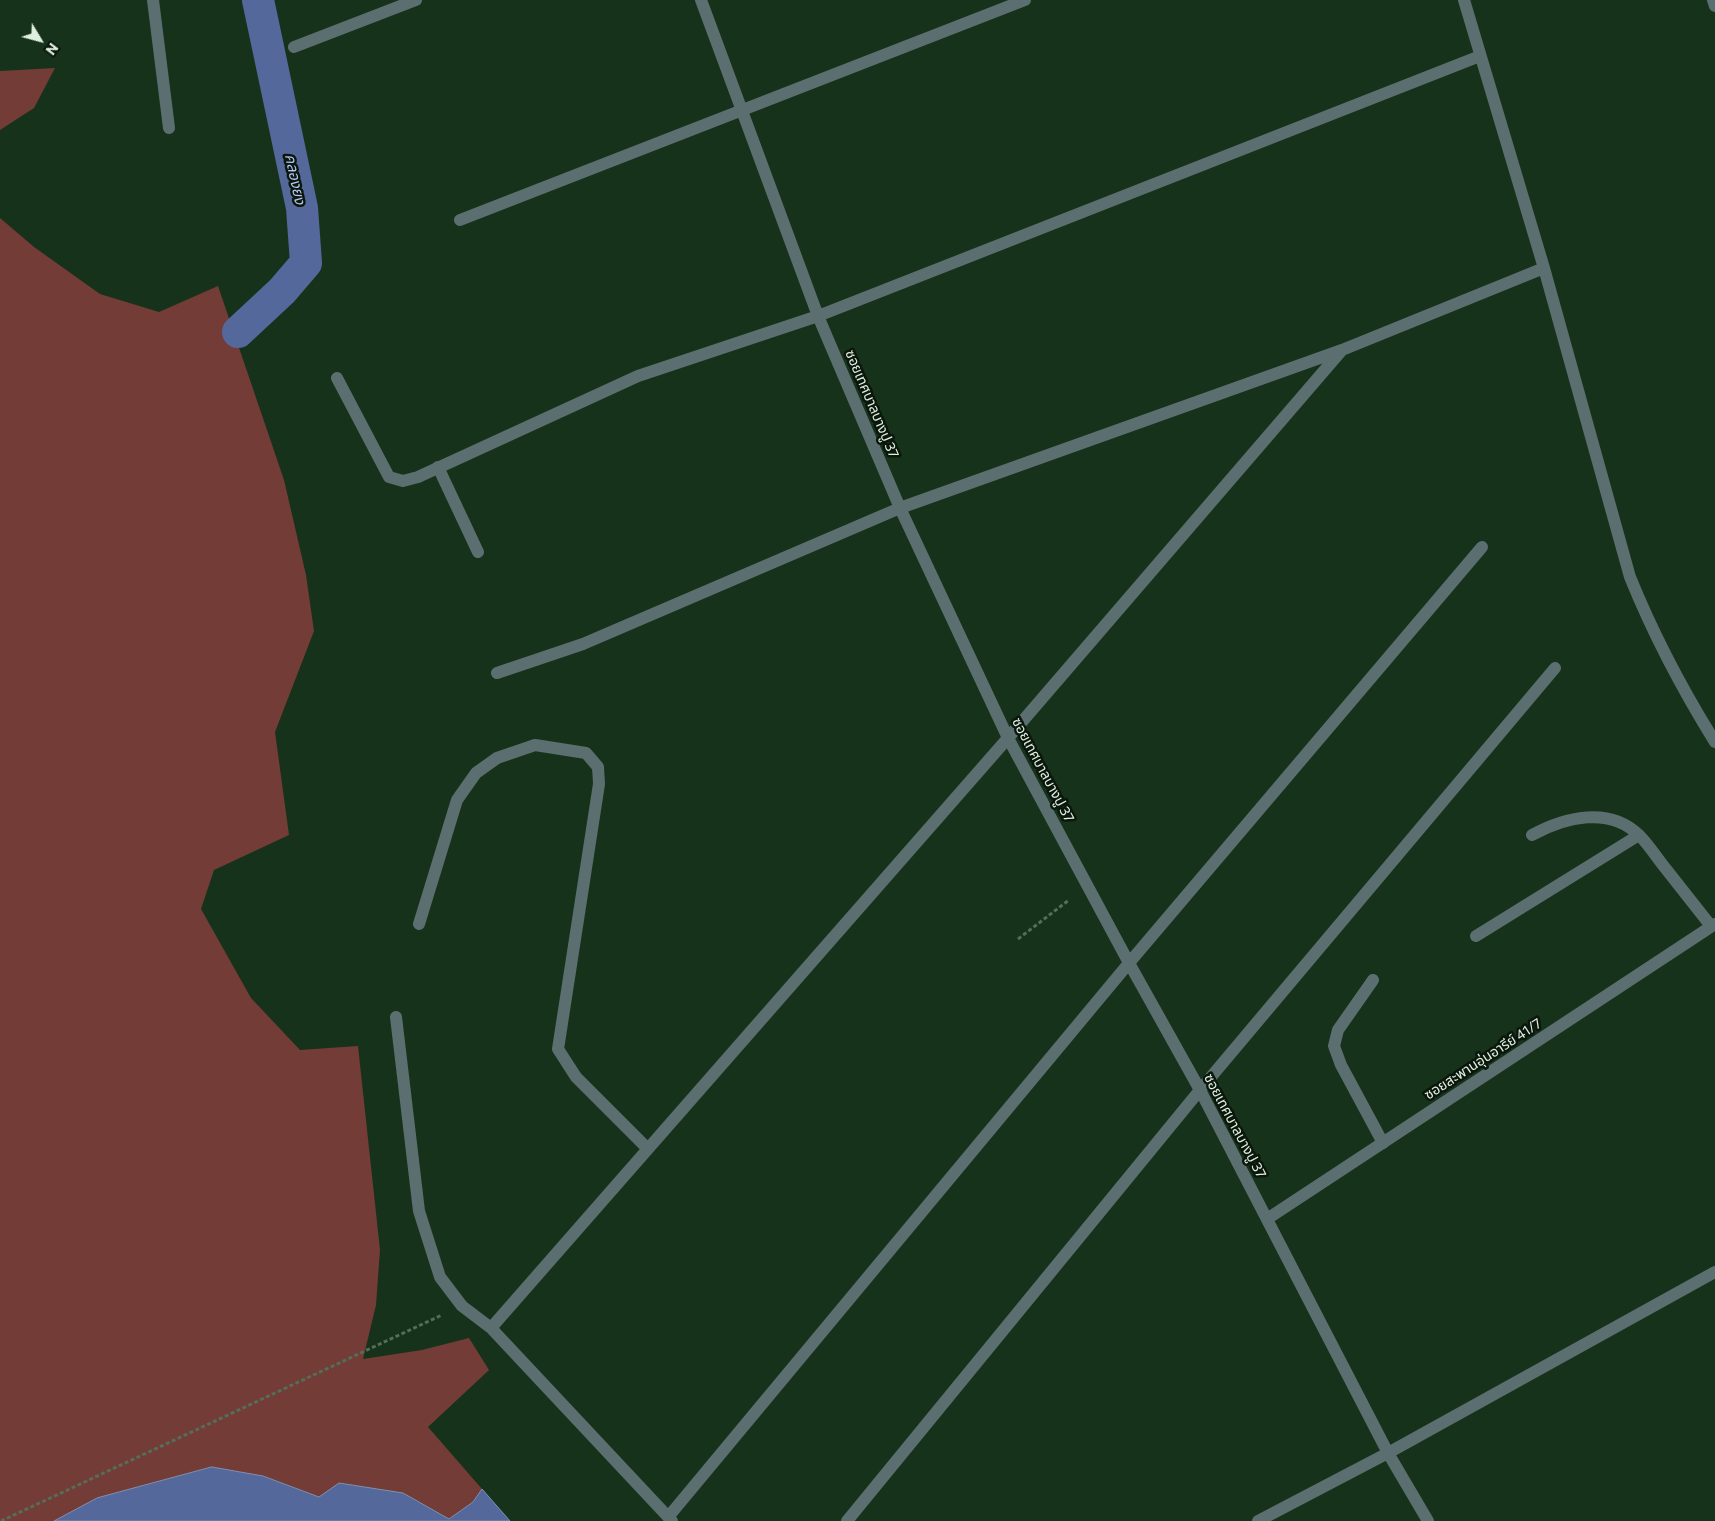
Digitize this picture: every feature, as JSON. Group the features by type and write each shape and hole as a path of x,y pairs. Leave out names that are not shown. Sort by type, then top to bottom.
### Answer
{"street":[{"path":"153,0 169,128"},
{"path":"294,47 416,0"},
{"name":"ซอยเทศบาลบางปู 37","path":"701,0 743,109 818,316 900,508 1008,738 1128,963 1200,1090 1388,1453 1428,1521"},
{"path":"460,220 1025,0"},
{"path":"1464,0 1544,268 1630,578 1650,627 1677,679 1715,742"},
{"path":"1713,0 1715,6"},
{"path":"337,378 389,478 403,481 438,468 638,376 818,316 1480,56"},
{"path":"497,673 583,644 900,508 1342,350 1544,268"},
{"path":"491,1328 1008,738 1342,350"},
{"path":"438,468 478,552"},
{"path":"396,1017 420,1211 440,1277 462,1306 491,1328 669,1519 1128,963 1482,547"},
{"path":"847,1521 1200,1090 1555,668"},
{"path":"419,924 457,800 476,773 497,758 535,745 586,753 598,767 599,784 558,1049 576,1077 648,1149"},
{"path":"1532,835 1551,824 1578,818 1600,816 1621,823 1639,835 1713,925"},
{"path":"1476,936 1639,835"},
{"name":"ซอยสะพานอุ่นอารีย์ 41/7","path":"1267,1219 1713,925"},
{"path":"1373,980 1338,1030 1334,1046 1341,1065 1383,1143"},
{"path":"1258,1521 1388,1453 1715,1272"}],"path":[{"path":"1018,939 1088,886"},
{"path":"1,1521 462,1306"}],"shaded area":[{"path":"55,68 34,108 0,130 0,71"},
{"path":"0,218 34,247 100,294 159,312 218,286 284,480 306,575 314,631 275,732 289,835 214,870 201,909 251,998 300,1050 358,1046 380,1250 376,1305 363,1359 422,1350 469,1338 489,1370 428,1427 482,1489 473,1502 449,1519 403,1493 319,1497 263,1476 54,1521 0,1521"}],"water":[{"path":"212,1467 263,1476 319,1497 339,1483 403,1493 449,1519 473,1502 482,1489 510,1521 54,1521 97,1498"}],"waterway":[{"name":"คลองยง","path":"238,332 282,291 306,263 302,208 258,0"}]}
